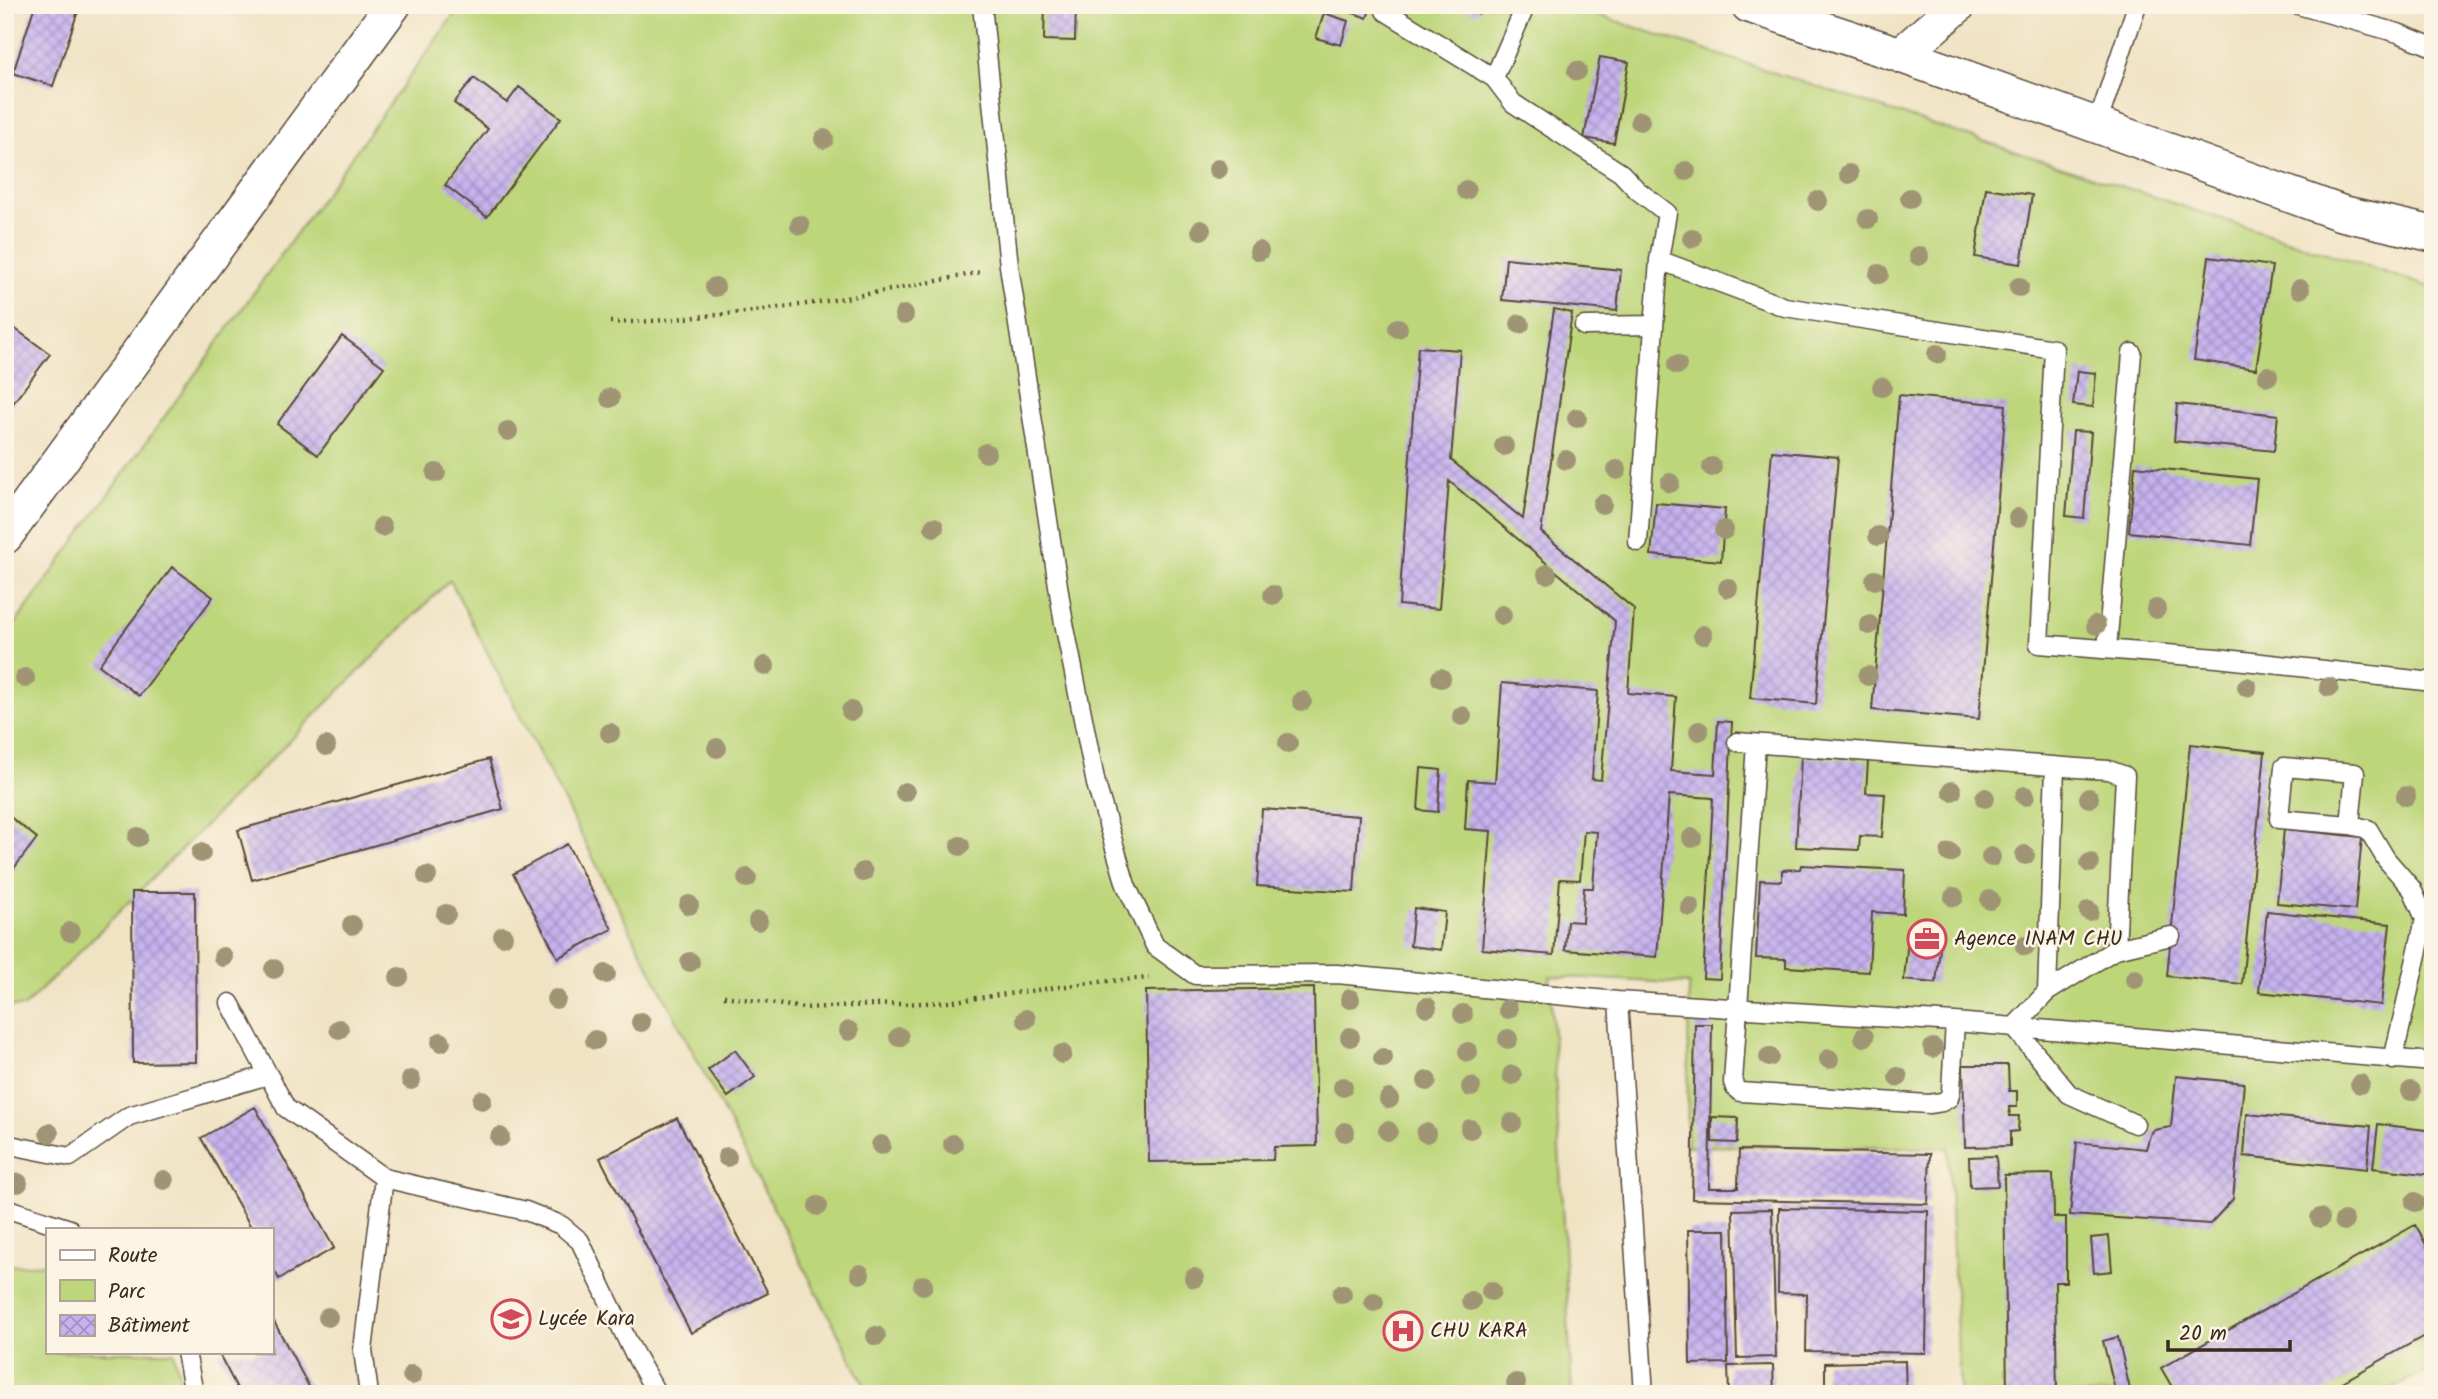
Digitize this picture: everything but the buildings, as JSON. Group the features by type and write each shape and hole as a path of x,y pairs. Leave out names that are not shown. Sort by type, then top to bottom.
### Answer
{"street":[{"path":"5,536 393,5"},
{"path":"1749,5 1901,55 2341,213 2433,234"},
{"path":"1901,55 1958,5"}],"lane":[{"path":"982,5 1009,266 1063,618 1096,784 1126,885 1155,946 1195,975 1337,974 1618,1001 1955,1022 2433,1062"},
{"path":"1494,78 1526,5"},
{"path":"2097,125 2137,5"},
{"path":"2298,5 2398,33 2433,47"},
{"path":"1385,10 1494,78 1513,103 1620,173 1667,213 1659,260 1638,542"},
{"path":"1659,260 1786,307 2054,349 2039,644 2217,658 2433,682"},
{"path":"1584,326 1654,326"},
{"path":"2107,649 2132,353"},
{"path":"1737,742 2109,770 2125,776 2116,949"},
{"path":"1756,744 1737,1009 1733,1082 1735,1087 1740,1092 1930,1104 1942,1102 1949,1098 1951,1090 1955,1022"},
{"path":"2047,992 2055,766"},
{"path":"2350,825 2355,773 2284,767 2279,819 2368,829 2386,859 2412,888 2429,919 2393,1060"},
{"path":"2014,1027 2047,992 2116,949 2171,936"},
{"path":"1618,1001 1644,1394"},
{"path":"230,1003 286,1108 384,1178 526,1211 561,1225 580,1241 630,1346 657,1394"},
{"path":"2014,1027 2069,1094 2135,1124"},
{"path":"5,1144 71,1157 129,1116 268,1076"},
{"path":"369,1394 363,1350 384,1178"},
{"path":"5,1208 67,1228"},
{"path":"186,1354 194,1394"}],"path":[{"path":"610,322 632,323 741,313 889,291 1009,266"},
{"path":"724,996 803,1008 947,1002 1097,982 1195,975"}],"green space":[{"path":"461,5 1567,5 2433,288 2433,1368 2383,1394 1960,1394 1948,1148 1687,1146 1689,984 1550,976 1572,1394 869,1394 450,580 24,1007 5,1006 5,638"},
{"path":"46,1264 46,1354 174,1354 183,1394 5,1394 5,1266"}],"place":[{"name":"Agence INAM CHU","path":"1927,939"},
{"name":"Lycée Kara","path":"511,1319"},
{"name":"CHU KARA","path":"1403,1331"}]}
